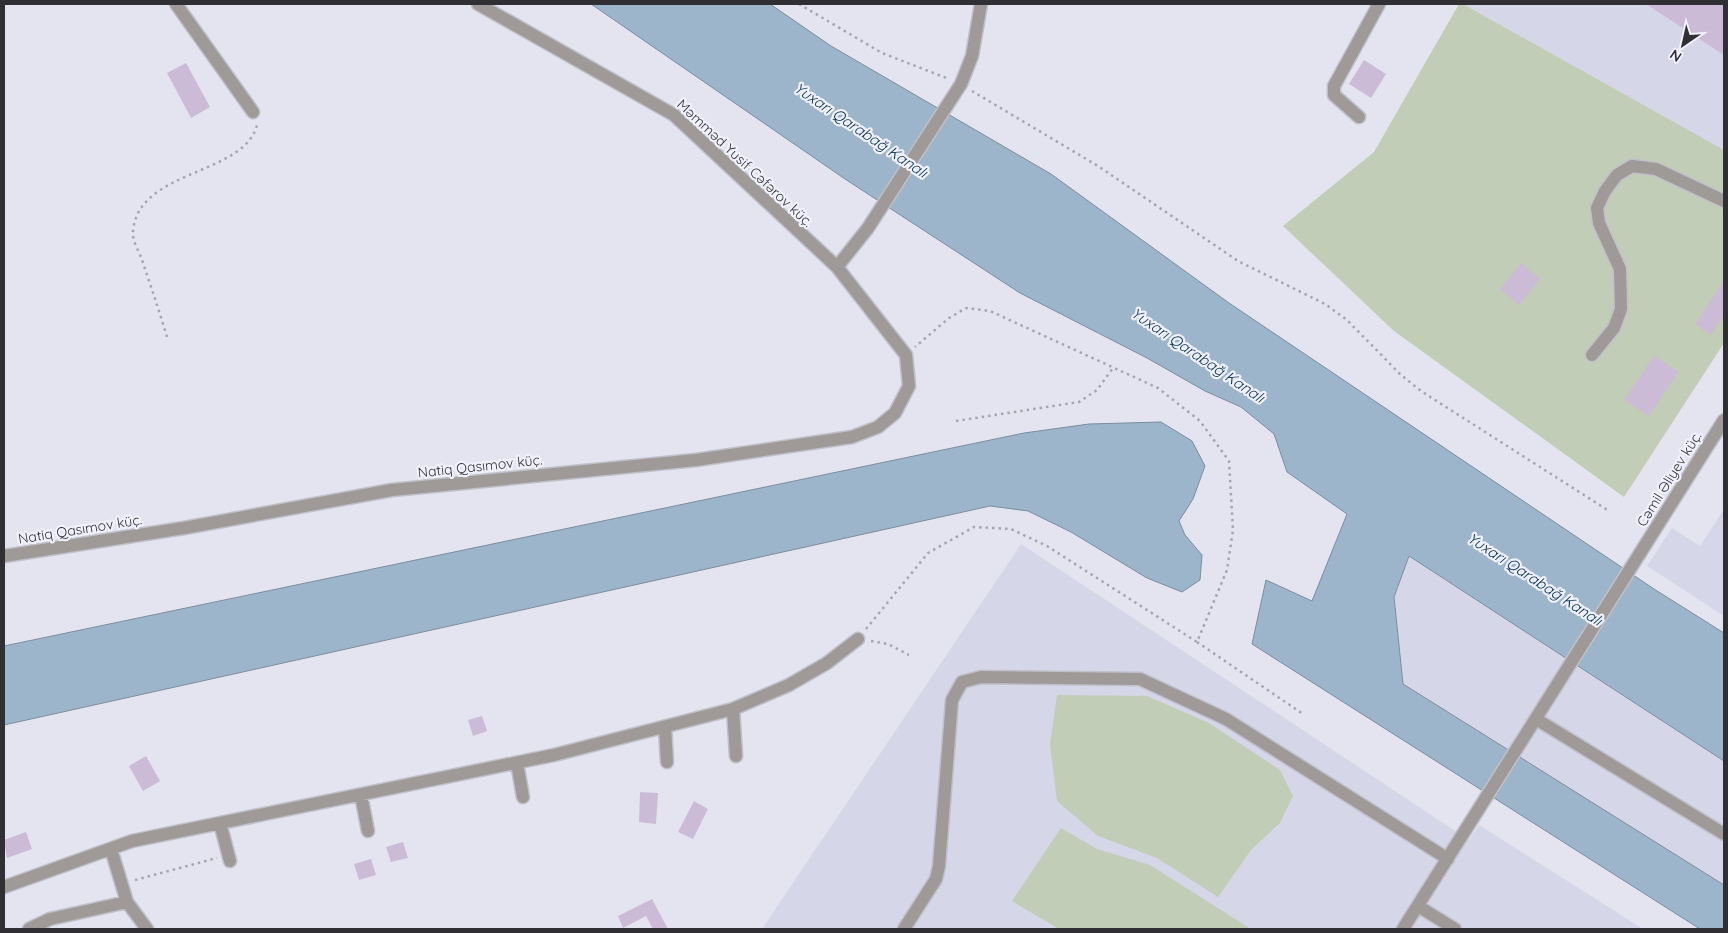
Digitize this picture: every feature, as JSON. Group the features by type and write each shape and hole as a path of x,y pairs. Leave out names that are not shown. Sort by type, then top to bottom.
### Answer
{"street":[{"path":"176,4 252,112"},
{"name":"Məmməd Yusif Cəfərov küç.","path":"478,4 674,115 837,267 906,355"},
{"path":"837,267 868,228 945,112 961,84 972,56 981,4"},
{"path":"1360,117 1334,95 1334,86 1379,4"},
{"path":"1592,354 1614,328 1621,309 1620,269 1599,223 1597,208 1605,191 1617,175 1632,166 1656,169 1724,201"},
{"name":"Natiq Qasımov küç.","path":"4,556 184,528 392,490 696,460 852,437 878,427 895,413 909,386 906,355"},
{"name":"Cəmil Əliyev küç.","path":"1403,929 1724,420"},
{"path":"4,887 132,841 517,763 732,709 804,676 827,663 858,639"},
{"path":"904,929 936,879 939,866 952,700 962,682 981,676 1140,679 1226,720 1448,859"},
{"path":"732,709 736,756"},
{"path":"1536,719 1724,834"},
{"path":"665,727 667,762"},
{"path":"517,763 523,797"},
{"path":"361,795 368,831"},
{"path":"220,823 224,860"},
{"path":"111,849 127,902 147,929"},
{"path":"29,929 50,919 127,902"},
{"path":"1418,906 1455,929"}],"path":[{"path":"799,4 882,53 961,84 1098,166 1238,261 1325,304 1346,320 1400,374 1421,391 1609,511"},
{"path":"167,337 132,233 141,208 160,189 227,158 245,144 256,132 258,124 252,112"},
{"path":"906,355 949,318 966,308 990,311 1158,388 1200,421 1228,461 1233,530 1227,570 1197,642"},
{"path":"956,421 1080,402 1097,390 1113,368"},
{"path":"909,655 888,644 858,639 928,553 974,527 1011,529 1047,546 1197,642 1303,714"},
{"path":"122,884 224,860"}],"shaded area":[{"path":"1463,4 1724,4 1724,150"},
{"path":"1724,509 1724,616 1647,566 1672,528 1700,546"},
{"path":"1021,544 1469,840 1479,825 1643,929 762,929"},
{"path":"1408,556 1724,761 1724,885 1403,684 1394,597"}],"green space":[{"path":"1459,4 1463,4 1724,150 1724,343 1624,497 1394,331 1283,226 1374,152"},
{"path":"1057,695 1147,696 1209,723 1280,770 1293,796 1280,823 1251,850 1218,897 1157,858 1098,836 1057,801 1050,744"},
{"path":"1061,828 1097,849 1150,865 1251,929 1059,929 1012,901"}],"water":[{"name":"Yuxarı Qarabağ Kanalı","path":"591,4 770,4 831,46 1051,174 1229,303 1654,589 1724,633 1724,761 1409,556 1394,597 1403,684 1724,885 1724,929 1700,929 1252,644 1266,580 1312,601 1347,514 1287,472 1274,434 1241,407 1205,391 1147,358 1020,293 845,179"},
{"path":"1161,422 1192,441 1205,466 1193,499 1179,521 1185,535 1202,555 1200,580 1182,592 1147,578 1071,532 1028,511 990,506 4,725 4,646 1024,433 1089,424"}],"building":[{"path":"1646,4 1724,4 1724,55"},
{"path":"1364,60 1386,74 1371,98 1349,84"},
{"path":"186,63 210,107 191,118 167,73"},
{"path":"1521,263 1540,279 1519,305 1500,289"},
{"path":"1724,281 1724,315 1711,335 1695,324"},
{"path":"1654,356 1678,372 1649,416 1624,400"},
{"path":"482,716 487,731 473,736 468,720"},
{"path":"146,756 160,781 143,791 129,766"},
{"path":"640,792 658,793 656,824 639,822"},
{"path":"694,801 708,809 693,839 678,832"},
{"path":"26,832 32,849 7,858 4,840"},
{"path":"403,842 408,858 391,862 386,847"},
{"path":"371,859 376,875 359,880 354,864"},
{"path":"652,899 668,929 653,929 646,916 623,928 618,916"}]}
